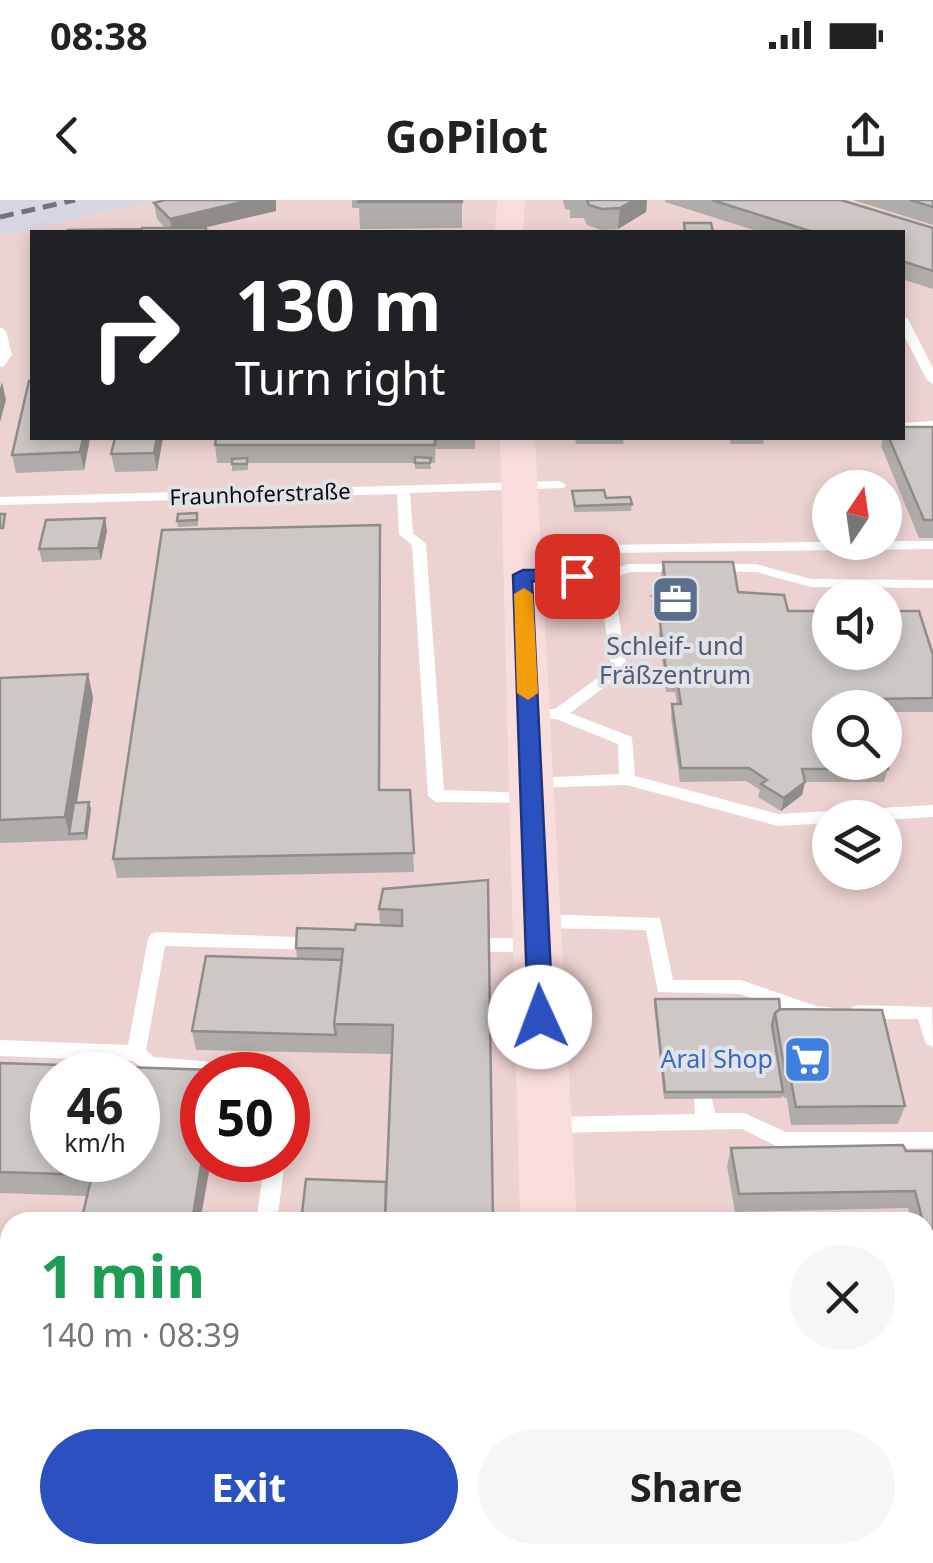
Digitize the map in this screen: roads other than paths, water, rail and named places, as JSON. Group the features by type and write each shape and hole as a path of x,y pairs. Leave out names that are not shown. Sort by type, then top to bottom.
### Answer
{"main road":[{"path":"519,440 539,485 522,563 544,714 531,790 550,1212"}],"lane":[{"path":"905,325 933,380"},
{"path":"0,331 6,355 0,363"},
{"path":"905,426 933,426"},
{"name":"Fraunhoferstraße","path":"0,501 539,485"},
{"path":"403,489 406,534 419,544 436,796 627,779 778,820 933,811"},
{"path":"522,563 933,544"},
{"path":"522,563 606,576 628,568 756,568 811,582 933,584"},
{"path":"544,714 618,670 606,576"},
{"path":"544,714 626,741 627,779"},
{"path":"488,945 537,933 654,923 665,988 691,995 741,987 816,1013 925,1012 933,1040"},
{"path":"0,1048 136,1052 157,939 346,943"},
{"path":"546,1125 705,1110 744,1121 784,1142 933,1140"},
{"path":"268,1212 272,1182"}],"railway":[{"path":"0,217 75,200"}],"place":[{"name":"Schleif- und Fräßzentrum","path":"675,600"},
{"name":"Aral Shop","path":"808,1059"}]}
